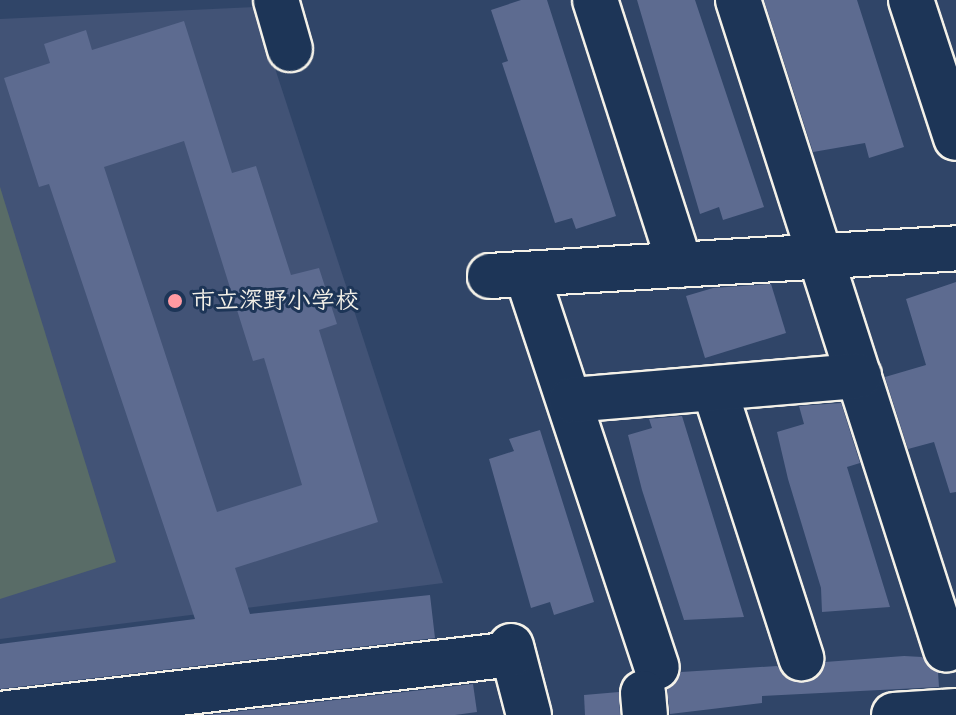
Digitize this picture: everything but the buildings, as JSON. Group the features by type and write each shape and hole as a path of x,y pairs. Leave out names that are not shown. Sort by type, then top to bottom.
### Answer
{"street":[{"path":"276,0 290,49"},
{"path":"595,0 680,265"},
{"path":"738,0 946,649"},
{"path":"911,0 956,138"},
{"path":"648,692 571,400 509,276 956,248"},
{"path":"571,400 715,391 859,376"},
{"path":"715,391 801,658"},
{"path":"0,714 209,702 512,650 529,715"},
{"path":"894,715 956,711"}],"shaded area":[{"name":"市立深野小学校","path":"255,7 443,583 0,639 0,19"}],"green space":[{"path":"0,187 116,562 0,599"}],"place":[{"name":"市立深野小学校","path":"175,301"}]}
